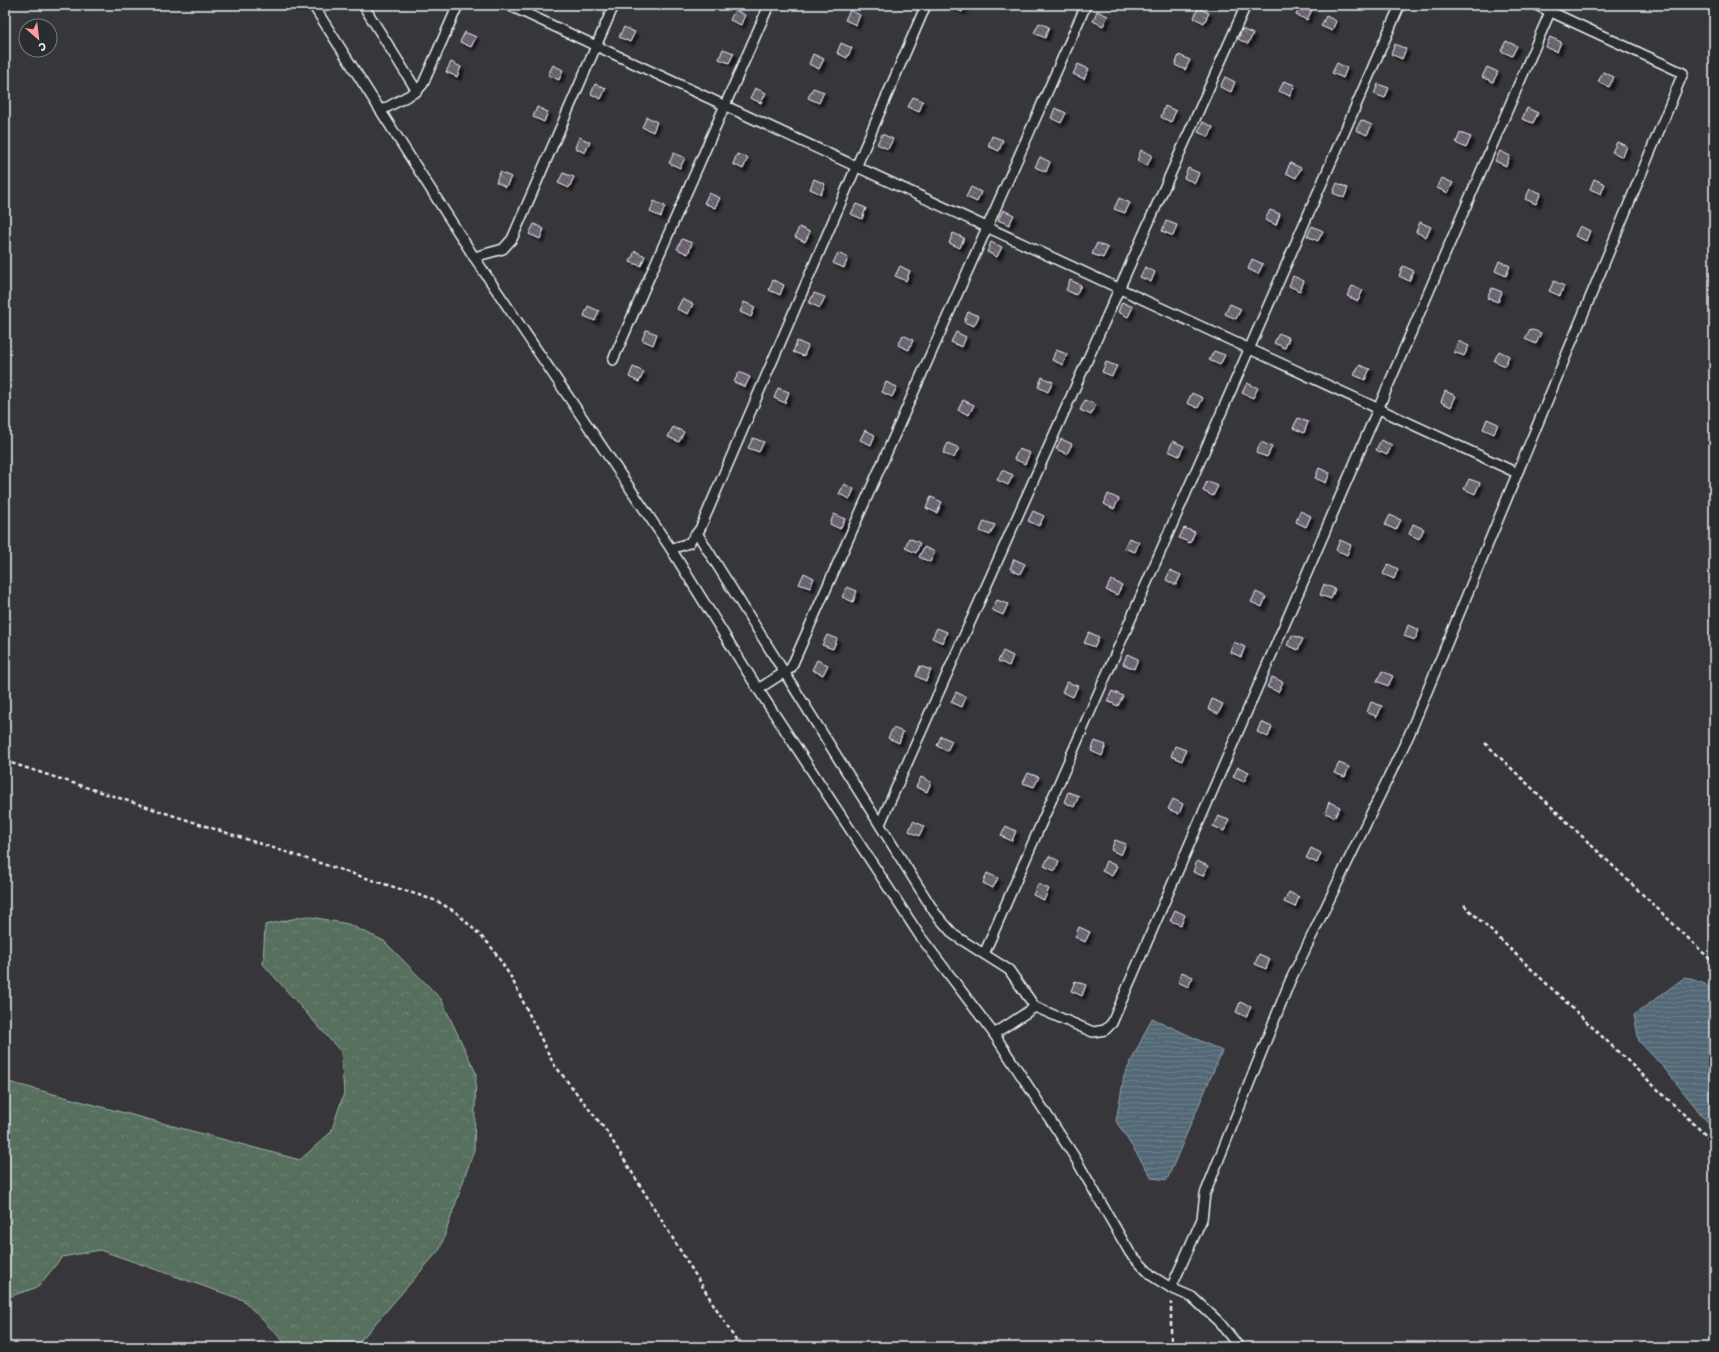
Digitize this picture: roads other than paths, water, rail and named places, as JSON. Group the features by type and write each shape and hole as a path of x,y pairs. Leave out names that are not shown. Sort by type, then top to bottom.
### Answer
{"lane":[{"path":"313,5 382,110 474,257 671,549 758,689 920,936 994,1034 1074,1156 1130,1253 1152,1276 1171,1288 1192,1297 1219,1322 1239,1347"},
{"path":"363,5 417,91"},
{"path":"382,110 417,91 423,84 458,5"},
{"path":"508,5 1517,473"},
{"path":"474,257 503,249 512,239 614,5"},
{"path":"613,360 769,5"},
{"path":"671,549 689,543 696,534 926,5"},
{"path":"758,689 791,668 1086,5"},
{"path":"880,824 1246,5"},
{"path":"984,954 1400,5"},
{"path":"1171,1288 1202,1219 1205,1194 1290,981 1409,735 1683,73 1536,5"},
{"path":"696,534 935,913 954,935 1010,970 1036,1007 1093,1032 1104,1030 1112,1023 1377,408 1550,12"},
{"path":"994,1034 1036,1007"}],"water":[{"path":"1685,977 1705,984 1714,992 1714,1128 1709,1124 1665,1069 1639,1041 1634,1015"},
{"path":"1152,1018 1222,1051 1167,1180 1152,1178 1116,1121 1124,1076"}]}
